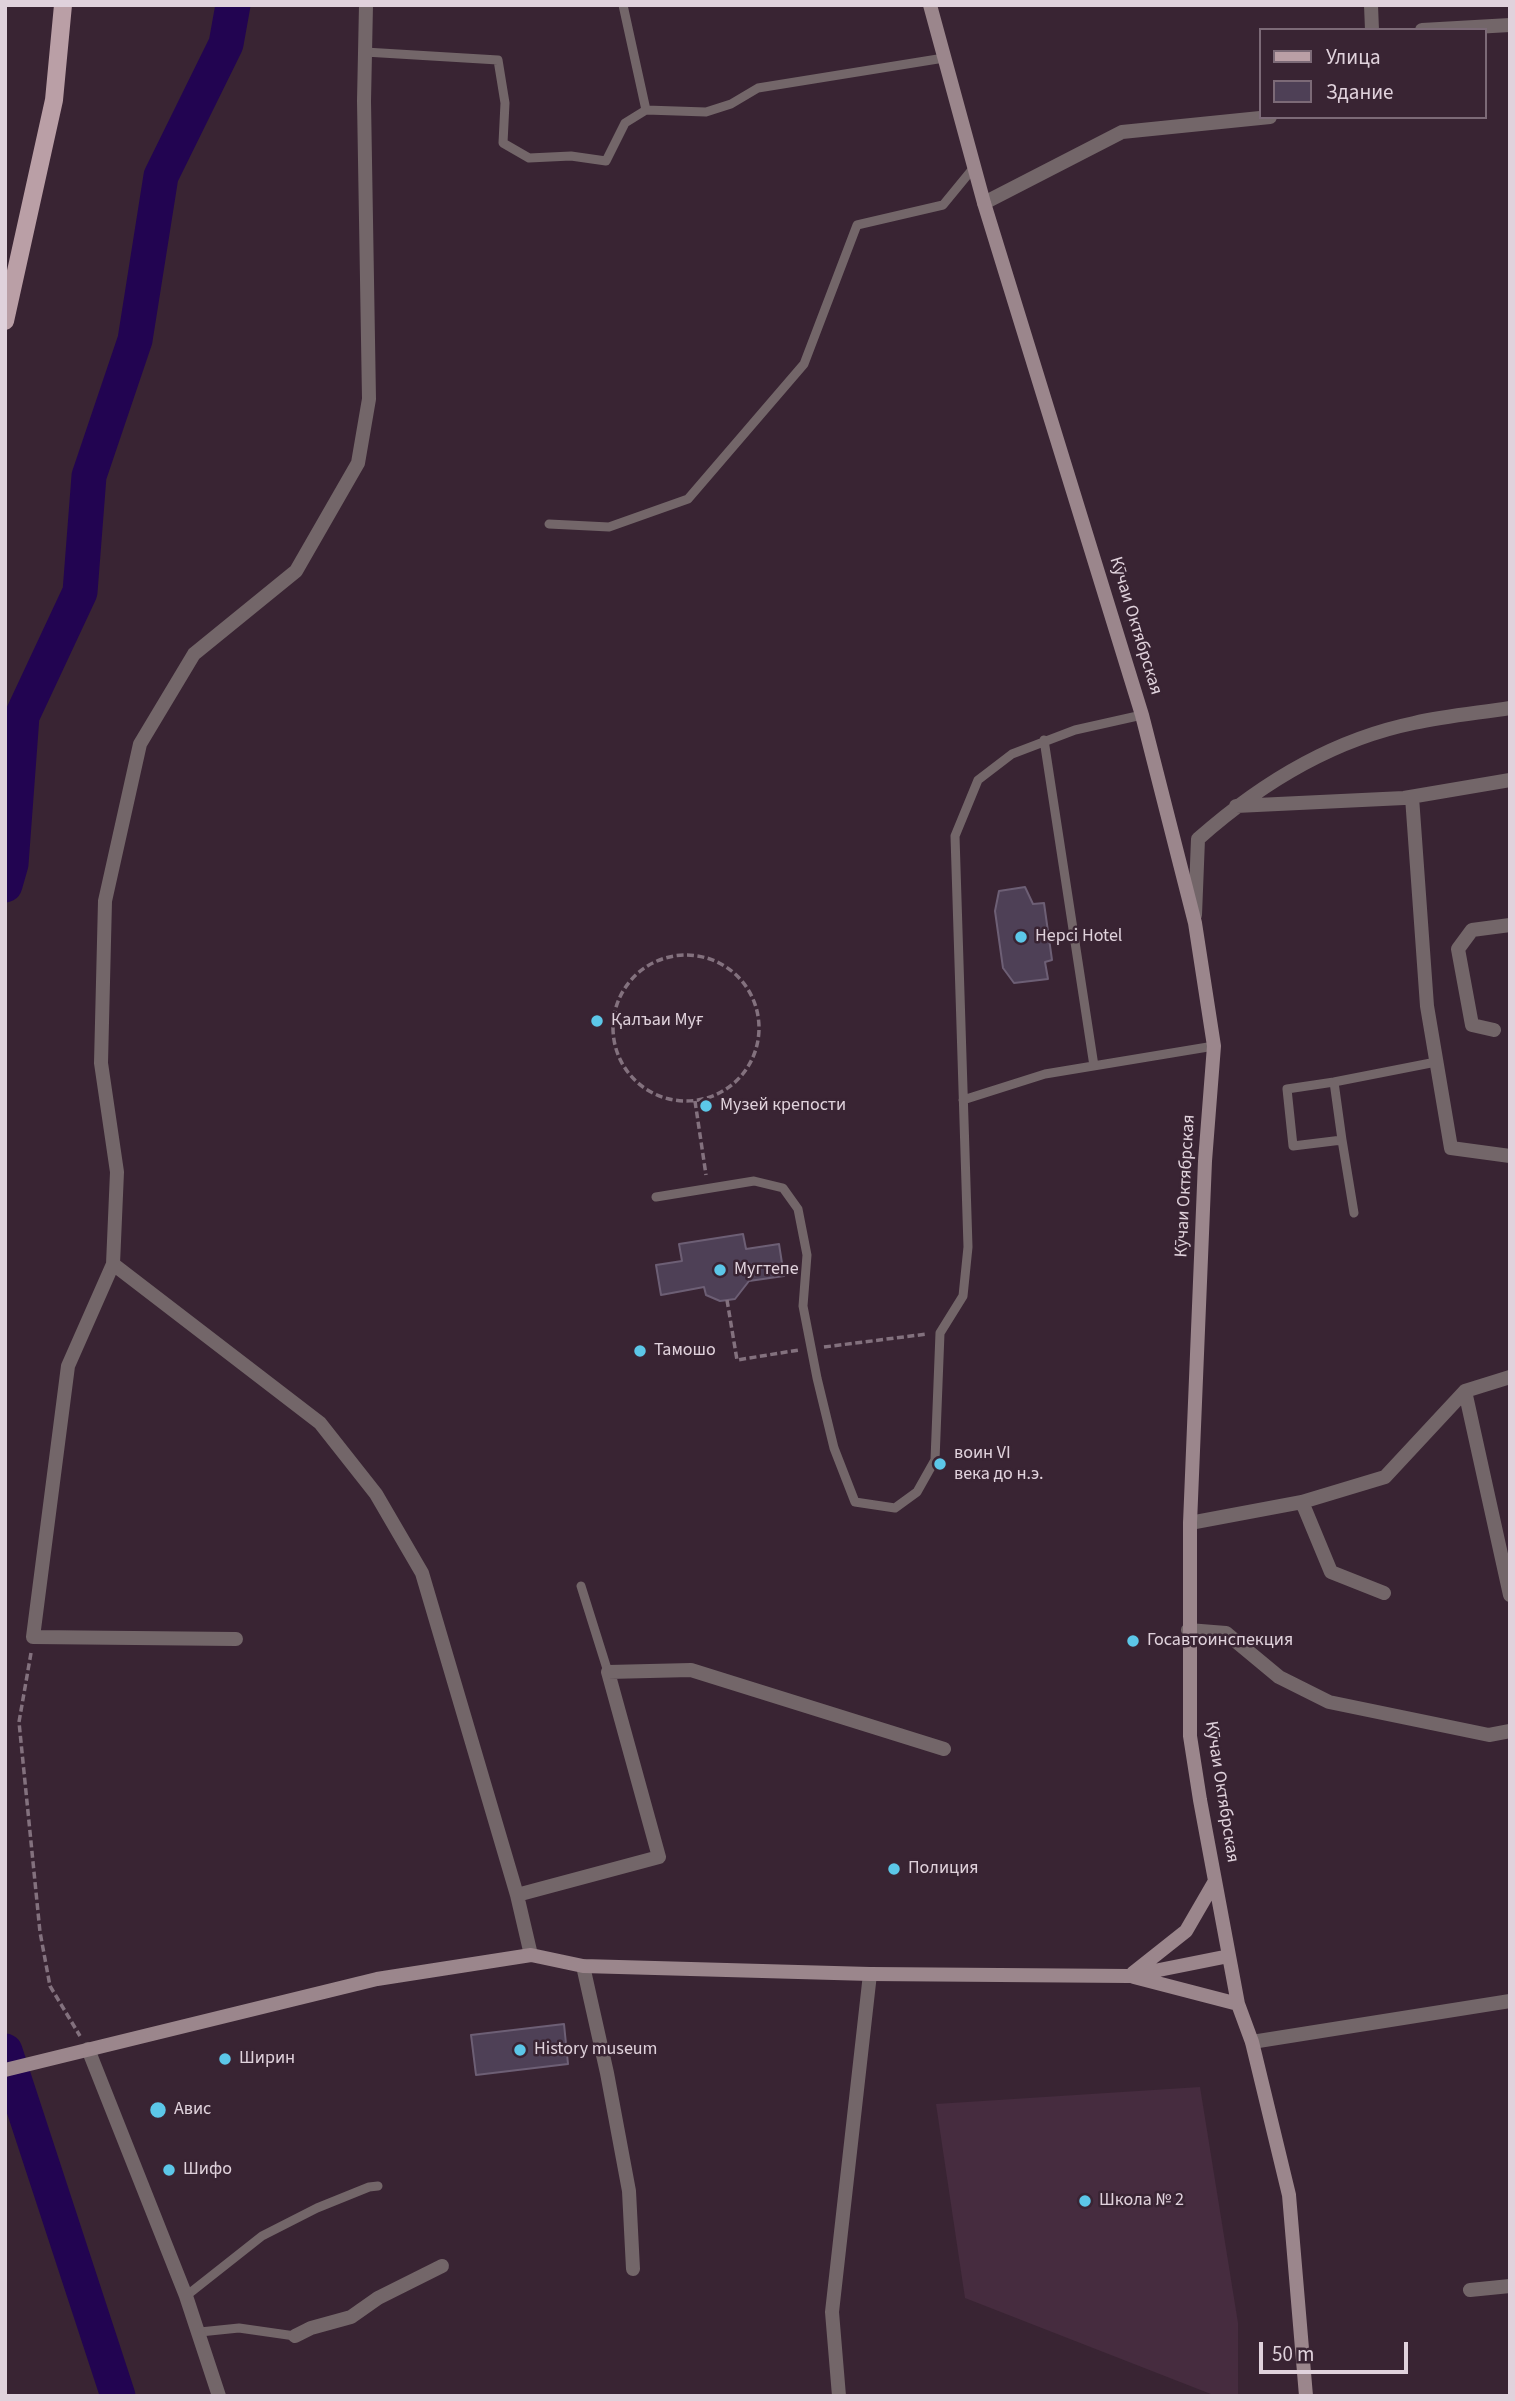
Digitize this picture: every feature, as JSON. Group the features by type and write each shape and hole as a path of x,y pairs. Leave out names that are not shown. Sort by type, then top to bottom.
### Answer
{"main road":[{"path":"5,321 54,100 63,5"},
{"name":"Кӯчаи Октябрская","path":"930,5 984,202 1142,715 1195,923 1214,1046 1205,1161 1190,1523 1190,1736 1238,2004 1252,2042 1289,2195 1306,2396"},
{"path":"1129,1976 1186,1931 1215,1881"},
{"path":"5,2070 377,1979 531,1955 583,1966 870,1974 1129,1976 1229,1956"},
{"path":"1129,1976 1238,2004"}],"street":[{"path":"236,1639 33,1637 68,1366 113,1264 117,1172 101,1063 105,901 140,744 194,654 296,571 358,463 369,399 364,101 366,5"},
{"path":"1371,5 1372,28"},
{"path":"1457,28 1510,25"},
{"path":"984,202 1122,132 1260,118"},
{"path":"1195,923 1198,839 1235,806 1303,762 1362,737 1413,723 1510,708"},
{"path":"1235,806 1412,797 1510,780"},
{"path":"1412,797 1427,1006 1451,1149 1510,1156"},
{"path":"1494,1030 1472,1025 1458,949 1472,930 1510,925"},
{"path":"113,1264 320,1423 376,1494 422,1573 517,1895 531,1955"},
{"path":"1190,1523 1301,1502 1385,1476 1465,1391 1510,1377"},
{"path":"1465,1391 1510,1595"},
{"path":"1301,1502 1331,1572 1384,1593"},
{"path":"1188,1630 1226,1633 1279,1677 1329,1702 1489,1735 1510,1731"},
{"path":"517,1895 659,1857 608,1672 691,1670 944,1748"},
{"path":"583,1966 629,2191 633,2269"},
{"path":"839,2396 832,2312 870,1974"},
{"path":"1252,2042 1510,2001"},
{"path":"88,2049 200,2332 219,2396"},
{"path":"295,2336 311,2328 351,2317 379,2298 442,2266"},
{"path":"1470,2290 1510,2286"}],"lane":[{"path":"623,5 646,110"},
{"path":"365,52 498,60 505,103 503,143 529,158 571,156 606,161 625,123 646,110 706,112 731,104 758,88 944,58"},
{"path":"549,524 609,527 688,499 804,364 857,225 943,205 975,166"},
{"path":"656,1197 754,1181 783,1188 798,1209 807,1255 803,1306 817,1378 834,1448 855,1502 895,1508 917,1492 935,1460 940,1333 963,1296 968,1247 955,836 978,780 1012,754 1075,730 1142,715"},
{"path":"1044,740 1094,1066"},
{"path":"963,1100 1045,1074 1214,1046"},
{"path":"1342,1140 1293,1146 1287,1089 1334,1083 1436,1062"},
{"path":"1334,1083 1354,1213"},
{"path":"581,1586 608,1672"},
{"path":"186,2296 262,2236 317,2208 369,2187 379,2186"},
{"path":"200,2332 239,2328 295,2336"}],"path":[{"path":"676,956 704,957 730,970 749,991 758,1018 757,1047 744,1073 723,1091 695,1101 667,1099 641,1086 622,1065 613,1038 614,1010 627,984 648,965 676,956"},
{"path":"695,1101 708,1189"},
{"path":"727,1300 737,1360 940,1333"},
{"path":"33,1637 19,1722 40,1932 50,1986 88,2049"}],"shaded area":[{"name":"Школа № 2","path":"1200,2087 1238,2323 1238,2396 1216,2396 965,2298 936,2104"}],"building":[{"path":"1025,887 1033,904 1044,903 1052,960 1045,962 1048,979 1014,983 1003,968 995,911 999,891"},
{"name":"Мугтепе","path":"743,1234 746,1249 779,1244 784,1276 749,1281 735,1299 720,1301 706,1295 704,1287 661,1295 656,1265 682,1261 679,1244"},
{"name":"History museum","path":"564,2024 568,2064 476,2075 471,2035"}],"waterway":[{"path":"5,885 11,864 22,716 80,592 89,476 135,340 161,176 226,44 233,5"},
{"path":"5,2051 118,2396"}],"place":[{"name":"Hepci Hotel","path":"1021,937"},
{"name":"Қалъаи Муғ","path":"597,1021"},
{"name":"Музей крепости","path":"706,1106"},
{"name":"Мугтепе","path":"720,1270"},
{"name":"Тамошо","path":"640,1351"},
{"name":"воин VI века до н.э.","path":"940,1464"},
{"name":"Госавтоинспекция","path":"1133,1641"},
{"name":"Полиция","path":"894,1869"},
{"name":"History museum","path":"520,2050"},
{"name":"Ширин","path":"225,2059"},
{"name":"Авис","path":"158,2110"},
{"name":"Шифо","path":"169,2170"},
{"name":"Школа № 2","path":"1085,2201"}]}
